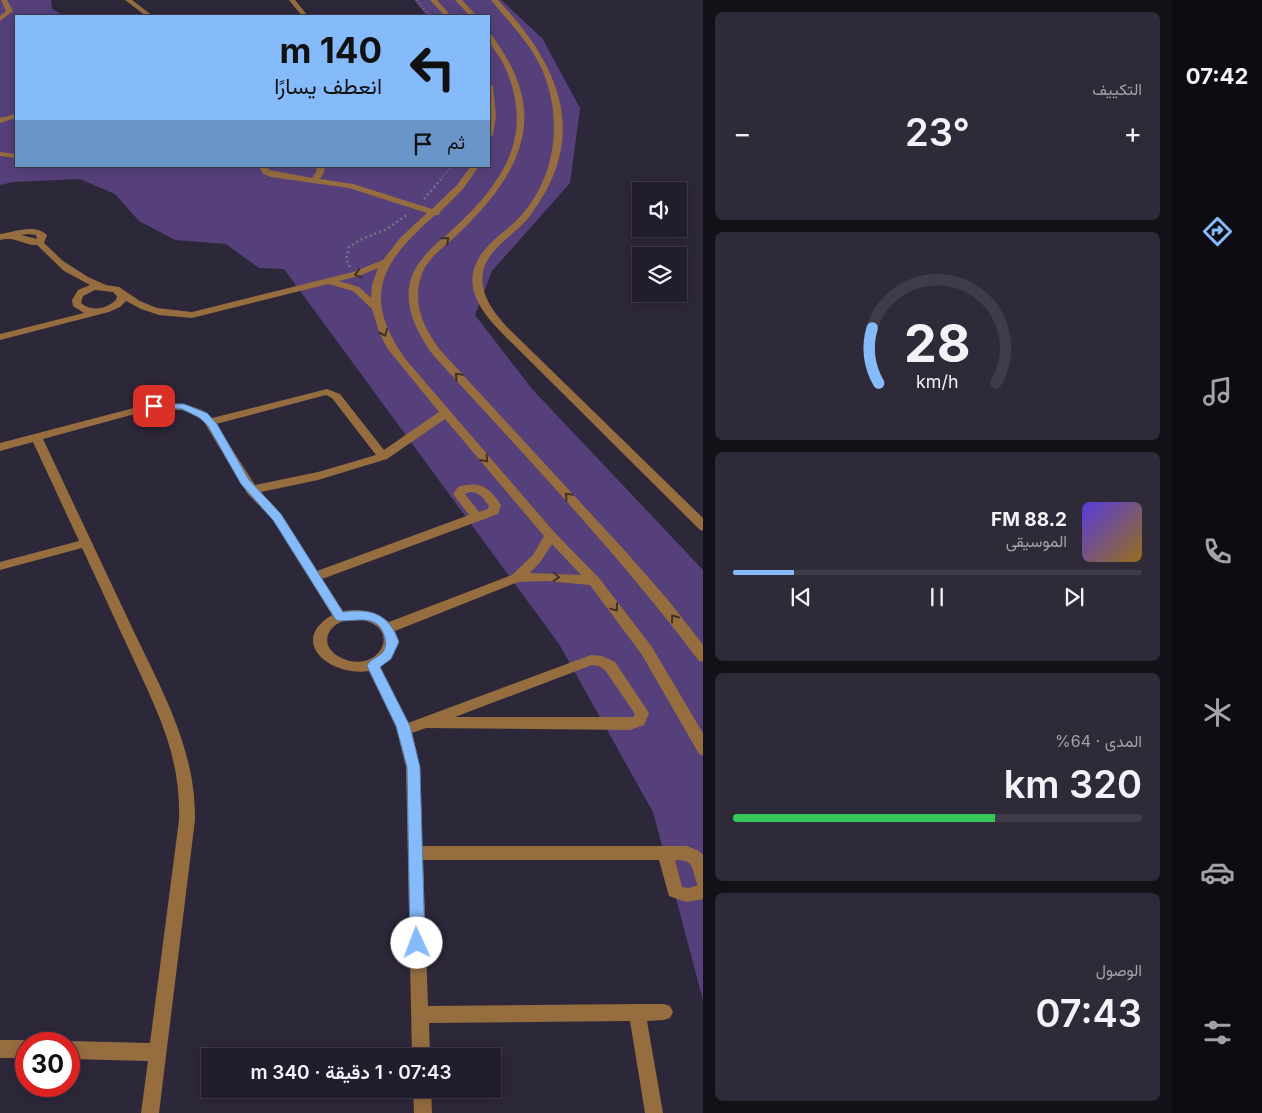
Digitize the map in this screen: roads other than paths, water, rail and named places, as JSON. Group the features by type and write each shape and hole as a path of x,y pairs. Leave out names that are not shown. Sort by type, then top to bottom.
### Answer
{"street":[{"path":"0,20 10,11 4,0"},
{"path":"128,0 149,15"},
{"path":"292,0 304,15"},
{"path":"433,0 447,15"},
{"path":"458,0 473,15"},
{"path":"494,0 519,27 542,63 556,96 560,111 561,135 556,160 538,199 523,219 490,250 480,264 478,270 480,295 488,311 511,337 703,526"},
{"path":"0,20 14,21"},
{"path":"490,37 506,62 518,90 522,114 519,140 508,168 487,200 456,232 436,248 425,260 417,274 412,304 416,321 424,337 437,353 623,556 663,603 703,658"},
{"path":"0,121 15,116"},
{"path":"0,154 15,156"},
{"path":"264,167 266,172 274,175 315,180 364,190 436,213"},
{"path":"315,180 321,170 320,167"},
{"path":"474,167 464,183 436,213 404,240 385,262 378,284 376,307 383,333 391,348 446,413 551,536 594,581 646,651 682,709 703,750"},
{"path":"0,237 28,231 39,233 42,236 40,242 52,255 79,276 120,292 145,308 171,315 202,313 356,274 385,262"},
{"path":"79,276 82,284 76,298 76,304 80,308 88,311 145,308"},
{"path":"329,281 356,289 376,307"},
{"path":"80,292 104,286"},
{"path":"0,337 104,311 121,301 122,296 120,292"},
{"path":"45,326 76,304"},
{"path":"210,422 318,392 328,392 339,398 383,456"},
{"path":"0,447 154,406 184,406 198,412 210,422 251,490 277,517 340,617"},
{"path":"251,490 300,481 348,469 383,456 446,413"},
{"path":"37,437 178,743 187,780 187,820 150,1113"},
{"path":"314,577 477,517"},
{"path":"518,578 537,558 551,536"},
{"path":"0,566 86,543"},
{"path":"388,628 518,578 546,577 594,581"},
{"path":"358,614 376,618 388,628 392,642 387,656 373,666 354,668 336,664 323,653 320,639 326,626 340,617 358,614"},
{"path":"404,730 591,660 602,661 610,666 642,713 639,721 630,724 426,722"},
{"path":"373,666 404,730 414,767 414,853 421,1048"},
{"path":"414,853 692,854 698,860 703,881"},
{"path":"665,853 675,891 683,895 697,894 703,890"},
{"path":"637,1012 654,1113"},
{"path":"420,1015 664,1012"},
{"path":"0,1049 15,1049"},
{"path":"80,1050 157,1052"},
{"path":"422,1098 423,1113"}]}
